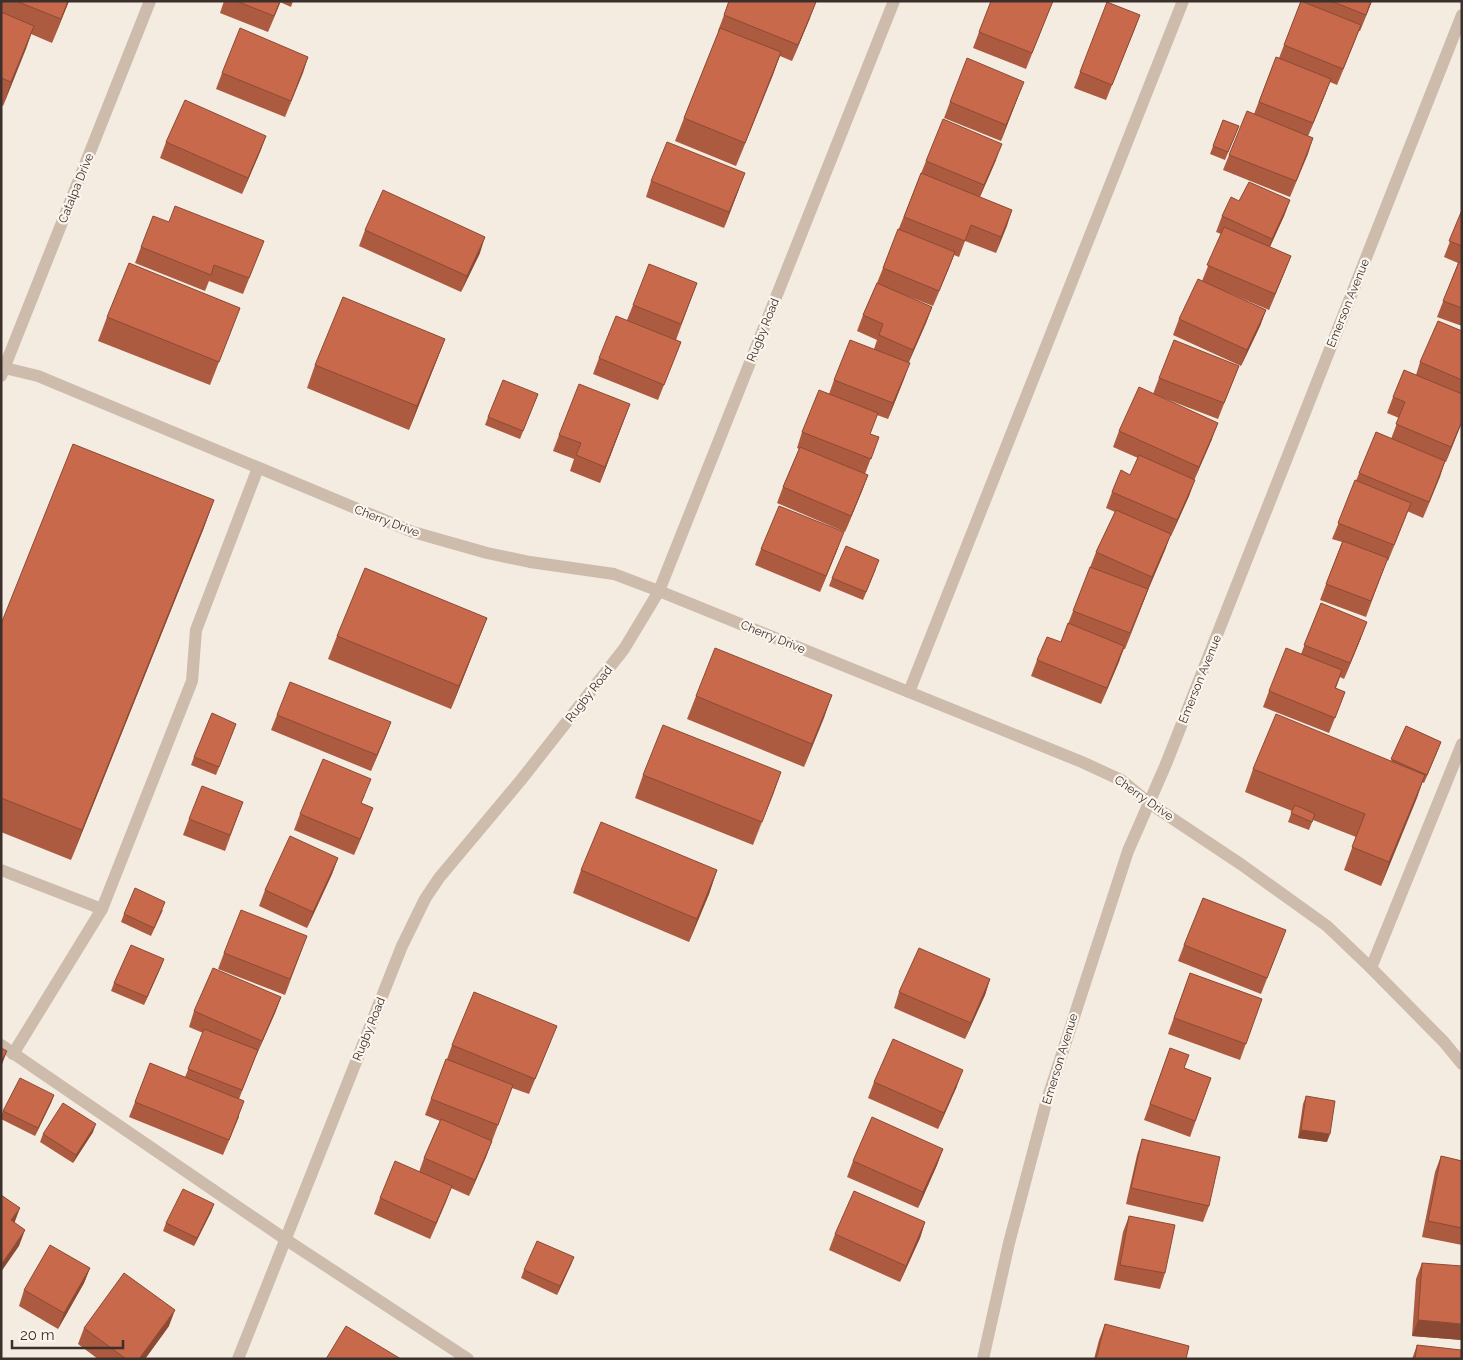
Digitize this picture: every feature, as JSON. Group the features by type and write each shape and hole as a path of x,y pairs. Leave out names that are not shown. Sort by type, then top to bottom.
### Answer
{"street":[{"name":"Catalpa Drive","path":"2,370 150,1"},
{"name":"Rugby Road","path":"238,1359 402,946 425,898 439,878 521,780 624,649 659,591 894,1"},
{"path":"909,692 1183,1"},
{"name":"Emerson Avenue","path":"983,1359 1009,1243 1046,1103 1128,851 1166,764 1462,15"},
{"name":"Cherry Drive","path":"2,370 38,376 413,532 487,553 530,562 614,574 1082,762 1121,780 1149,803 1242,865 1327,926 1444,1042 1462,1064"},
{"path":"14,1054 102,909 192,681 196,630 258,468"},
{"path":"1371,968 1462,744"},
{"path":"1,870 102,909"},
{"path":"1,1045 285,1239 468,1359"}],"building":[{"path":"16,1 68,1 61,19"},
{"path":"236,1 280,1 274,16"},
{"path":"729,1 816,2 798,45 724,15"},
{"path":"991,1 1053,1 1032,53 979,32"},
{"path":"1301,1 1361,25 1343,69 1284,45"},
{"path":"1331,1 1371,1 1366,15"},
{"path":"1107,2 1140,15 1112,85 1080,72"},
{"path":"1,12 34,26 11,82 1,78"},
{"path":"240,28 308,57 291,101 222,73"},
{"path":"720,28 781,52 745,143 684,118"},
{"path":"1276,57 1331,79 1313,123 1259,102"},
{"path":"967,58 1024,82 1006,125 950,102"},
{"path":"185,100 266,136 248,178 166,142"},
{"path":"1247,111 1313,138 1296,181 1229,155"},
{"path":"943,119 1002,144 984,185 926,161"},
{"path":"1223,120 1239,126 1228,152 1213,146"},
{"path":"667,142 745,173 729,212 651,181"},
{"path":"921,173 1012,210 1001,237 971,225 965,241 904,217"},
{"path":"1249,182 1290,200 1272,239 1222,216 1231,197 1239,201"},
{"path":"383,190 485,237 467,276 365,230"},
{"path":"175,206 264,241 249,278 214,265 211,275 141,247 153,216 169,222"},
{"path":"1462,210 1462,246 1449,241"},
{"path":"1224,227 1291,256 1275,294 1207,265"},
{"path":"898,229 955,252 939,291 883,268"},
{"path":"1459,262 1462,263 1462,308 1443,301"},
{"path":"129,263 240,308 219,362 107,317"},
{"path":"649,264 697,283 681,324 633,305"},
{"path":"1198,279 1266,310 1247,350 1179,319"},
{"path":"877,283 932,307 913,350 879,335 883,324 863,315"},
{"path":"343,297 445,339 417,406 315,365"},
{"path":"616,316 681,342 664,385 599,358"},
{"path":"1438,321 1462,331 1462,380 1420,362"},
{"path":"850,340 910,363 893,403 834,380"},
{"path":"1174,340 1239,366 1224,403 1159,378"},
{"path":"1404,370 1462,394 1462,421 1451,447 1396,424 1405,402 1393,397"},
{"path":"503,380 538,394 523,431 488,417"},
{"path":"579,384 630,404 605,467 576,455 581,443 559,435"},
{"path":"1139,387 1218,423 1199,467 1119,431"},
{"path":"819,390 878,413 870,434 879,437 871,459 802,432"},
{"path":"1376,432 1445,461 1429,502 1359,473"},
{"path":"73,444 214,500 82,830 1,798 1,624"},
{"path":"800,447 868,475 851,516 783,487"},
{"path":"1139,455 1195,480 1177,520 1112,492 1121,470 1130,475"},
{"path":"1355,480 1411,503 1394,545 1338,523"},
{"path":"779,506 844,532 826,576 761,549"},
{"path":"1116,510 1171,534 1152,577 1096,552"},
{"path":"1343,541 1388,558 1371,601 1326,584"},
{"path":"846,546 879,560 866,592 832,578"},
{"path":"1090,567 1148,589 1130,633 1073,611"},
{"path":"365,568 487,618 459,686 337,636"},
{"path":"1321,603 1367,622 1350,663 1304,645"},
{"path":"1068,623 1124,646 1107,688 1037,660 1047,637 1061,642"},
{"path":"715,648 832,695 812,744 696,696"},
{"path":"1286,648 1342,670 1335,688 1345,692 1335,718 1269,691"},
{"path":"290,682 391,722 377,755 277,715"},
{"path":"212,713 236,724 219,767 194,757"},
{"path":"1276,714 1425,775 1389,862 1352,847 1365,814 1253,769"},
{"path":"663,725 781,772 762,822 643,775"},
{"path":"1406,726 1441,742 1427,775 1391,759"},
{"path":"323,759 371,779 361,803 373,808 360,839 300,814"},
{"path":"202,786 243,802 230,835 189,819"},
{"path":"1295,805 1315,814 1312,822 1291,813"},
{"path":"601,822 717,870 697,919 581,870"},
{"path":"290,836 338,858 313,912 265,890"},
{"path":"135,888 165,902 154,928 124,914"},
{"path":"1203,898 1286,930 1267,978 1184,945"},
{"path":"241,910 307,936 290,979 224,953"},
{"path":"131,945 164,959 147,997 114,983"},
{"path":"919,948 990,979 971,1023 899,992"},
{"path":"213,968 281,997 262,1041 194,1011"},
{"path":"1190,973 1262,999 1246,1044 1174,1018"},
{"path":"474,992 557,1026 535,1079 452,1045"},
{"path":"204,1029 258,1050 242,1090 188,1069"},
{"path":"893,1039 963,1070 944,1113 874,1082"},
{"path":"1,1048 7,1051 1,1061"},
{"path":"1170,1048 1189,1055 1184,1068 1211,1078 1195,1121 1150,1104"},
{"path":"446,1059 513,1085 498,1125 431,1099"},
{"path":"150,1063 244,1101 229,1140 135,1102"},
{"path":"20,1078 54,1095 38,1128 3,1111"},
{"path":"1306,1096 1335,1101 1330,1134 1301,1130"},
{"path":"63,1103 96,1124 76,1155 43,1134"},
{"path":"872,1117 943,1149 923,1192 853,1161"},
{"path":"441,1119 492,1141 475,1180 424,1158"},
{"path":"1142,1139 1220,1157 1209,1206 1131,1188"},
{"path":"1441,1156 1462,1161 1462,1228 1428,1221"},
{"path":"395,1161 452,1186 436,1223 380,1198"},
{"path":"183,1189 214,1204 197,1238 166,1223"},
{"path":"854,1191 925,1222 906,1266 835,1234"},
{"path":"1,1195 20,1208 11,1220 25,1230 1,1265"},
{"path":"1129,1216 1175,1225 1165,1273 1120,1265"},
{"path":"537,1241 574,1257 560,1286 524,1270"},
{"path":"50,1245 90,1268 64,1313 24,1290"},
{"path":"1422,1263 1462,1266 1462,1324 1418,1320"},
{"path":"124,1273 175,1310 139,1359 126,1359 84,1328"},
{"path":"1105,1324 1189,1346 1186,1359 1096,1359"},
{"path":"346,1326 401,1359 326,1359"},
{"path":"1417,1345 1461,1350 1461,1359 1415,1359"}]}
